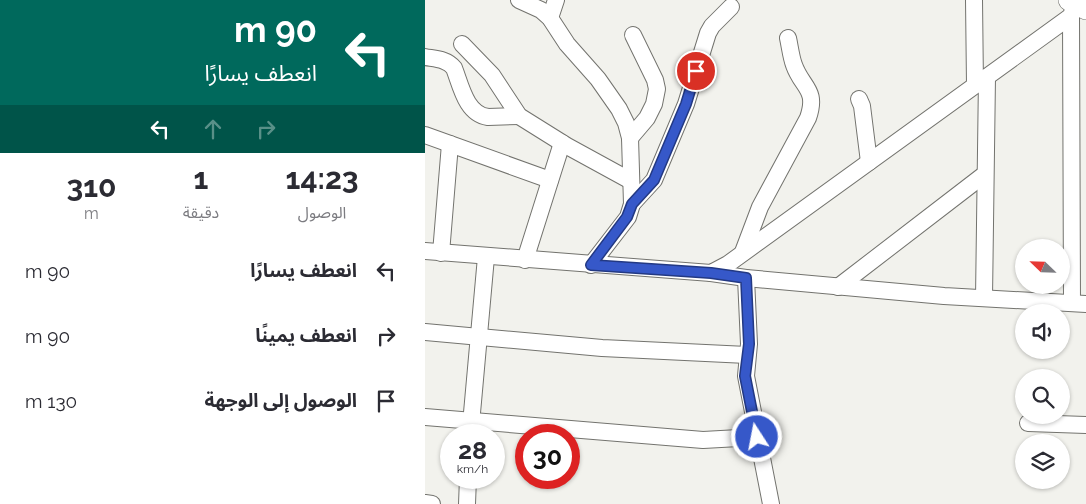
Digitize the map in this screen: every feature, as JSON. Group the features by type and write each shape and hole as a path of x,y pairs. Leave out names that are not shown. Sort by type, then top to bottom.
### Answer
{"street":[{"path":"519,0 541,10 550,18 567,44 598,79 619,109 626,123 630,138 632,204"},
{"path":"550,18 557,0"},
{"path":"973,0 981,81 985,174 984,298"},
{"path":"711,273 728,264 981,81 1076,6"},
{"path":"450,144 433,252 711,273 746,278 944,296 1079,303 1079,123 1076,6"},
{"path":"591,265 627,217 632,204 654,180 686,104 708,33 712,26 731,7"},
{"path":"630,138 647,118 654,104 657,89 655,80 633,35"},
{"path":"743,252 757,213 810,112 811,96 794,66 788,38"},
{"path":"462,44 492,75 519,116 562,143 631,180"},
{"path":"425,58 443,60 452,65 469,105 477,113 488,117 519,116"},
{"path":"859,99 862,106 869,162"},
{"path":"425,135 550,180"},
{"path":"525,260 562,143"},
{"path":"838,287 985,174"},
{"path":"470,424 486,257"},
{"path":"746,278 749,344 745,376 771,504"},
{"path":"425,332 603,348 747,355"},
{"path":"425,417 454,424"},
{"path":"1057,424 1086,425"},
{"path":"505,430 703,440 757,437"},
{"path":"467,504 468,489"},
{"path":"425,503 432,504"}],"route":[{"path":"696,71 686,104 654,180 632,204 627,217 591,265 711,273 746,278 749,344 745,376 757,437"}]}
